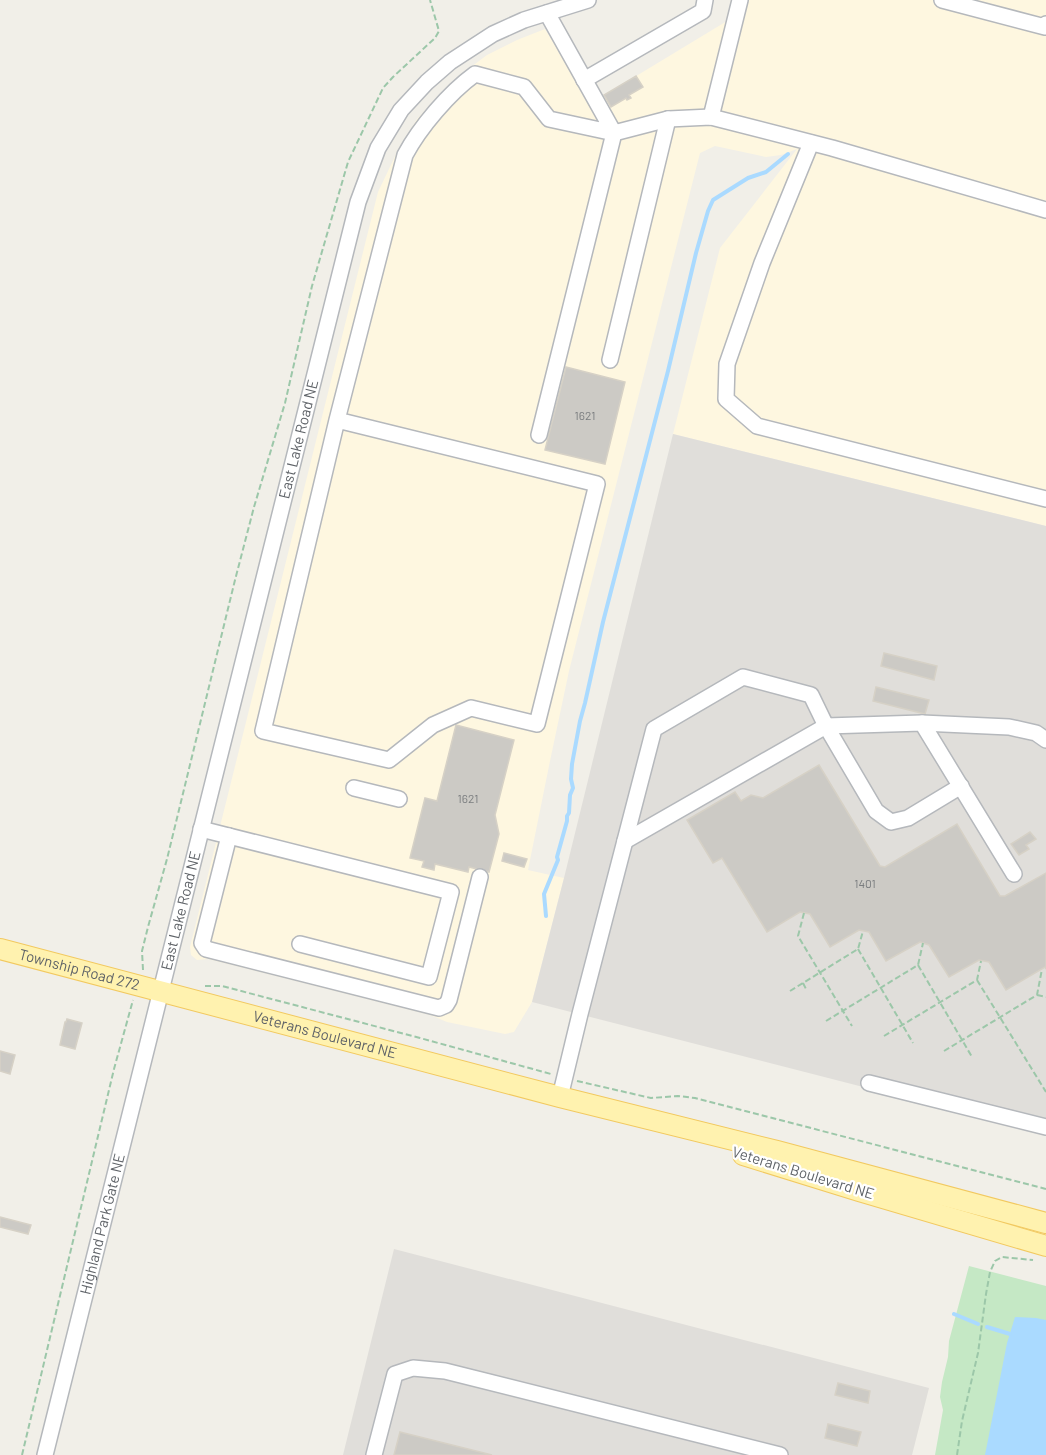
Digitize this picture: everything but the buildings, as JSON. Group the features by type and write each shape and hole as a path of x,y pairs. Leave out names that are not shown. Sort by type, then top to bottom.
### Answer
{"main road":[{"name":"Township Road 272","path":"0,949 160,991"},
{"name":"Veterans Boulevard NE","path":"160,991 562,1087 777,1151 1046,1222"},
{"name":"Veterans Boulevard NE","path":"562,1087 1042,1254"}],"street":[{"name":"East Lake Road NE","path":"160,991 357,202 378,148 401,110 427,82 450,62 493,34 524,20 588,0"},
{"path":"584,80 703,11 705,0"},
{"path":"711,117 740,0"},
{"path":"942,0 1045,27 1046,24"},
{"path":"539,435 614,133 547,13"},
{"path":"337,420 597,484 537,724 471,708 433,725 389,760 263,731 337,420 405,155 412,141 427,122 455,92 475,74 524,87 549,119 614,133 668,119 711,117 1046,210"},
{"path":"610,360 668,119"},
{"path":"811,143 762,263 727,364 726,399 757,426 1046,500"},
{"path":"562,1087 654,729 743,677 811,694 826,726 876,811 891,822 908,818 961,786"},
{"path":"922,723 1014,874"},
{"path":"625,841 826,726 922,723 1009,727 1036,733 1046,740"},
{"path":"354,788 399,799"},
{"path":"201,829 451,892 429,977 300,945"},
{"path":"229,836 202,943 206,949 439,1008 446,1005 449,1000 480,877"},
{"name":"Highland Park Gate NE","path":"45,1455 160,991"},
{"path":"868,1083 1046,1127"},
{"path":"374,1455 395,1374 413,1368 445,1371 780,1455"}],"path":[{"path":"143,970 142,951 148,927 167,859 235,580 285,403 312,286 331,219 348,162 383,88 435,38 439,31 430,0"},
{"path":"804,913 798,936 852,1026"},
{"path":"790,991 858,949 863,931"},
{"path":"923,943 918,965 972,1057"},
{"path":"858,949 913,1043"},
{"path":"884,1036 976,980 981,961"},
{"path":"826,1021 918,965"},
{"path":"1036,995 1042,969"},
{"path":"976,980 1046,1092"},
{"path":"803,982 806,989"},
{"path":"203,986 222,986 420,1038 562,1087 651,1098 678,1096 695,1098 1046,1189"},
{"path":"944,1051 1036,995 1046,997"},
{"path":"22,1455 129,1011"},
{"path":"957,1455 962,1421 978,1353 990,1272 995,1261 1002,1257 1031,1259 1042,1254"}],"shaded area":[{"path":"733,0 1046,0 1046,526 673,434 720,248 797,149 781,155 766,157 715,146 700,153 569,671 528,870 564,878 532,1002 514,1032 505,1034 447,1022 430,1015 208,959 197,960 191,955 190,947 378,192 399,148 417,119 463,73 487,55 517,40 545,29 590,104 727,21"},
{"path":"673,434 1046,526 1046,1134 532,1002"},
{"path":"394,1249 929,1388 912,1455 343,1455"}],"green space":[{"path":"969,1266 1046,1286 1046,1455 935,1455 943,1410 940,1397 949,1341"}],"water":[{"path":"1015,1317 1046,1320 1046,1455 985,1455 1007,1343"}],"waterway":[{"path":"546,916 544,894 558,860 569,813 570,795 573,788 572,764 580,721 708,211 713,200 748,178 766,172 788,154"},
{"path":"954,1314 978,1324"},
{"path":"987,1327 1010,1334"}]}
